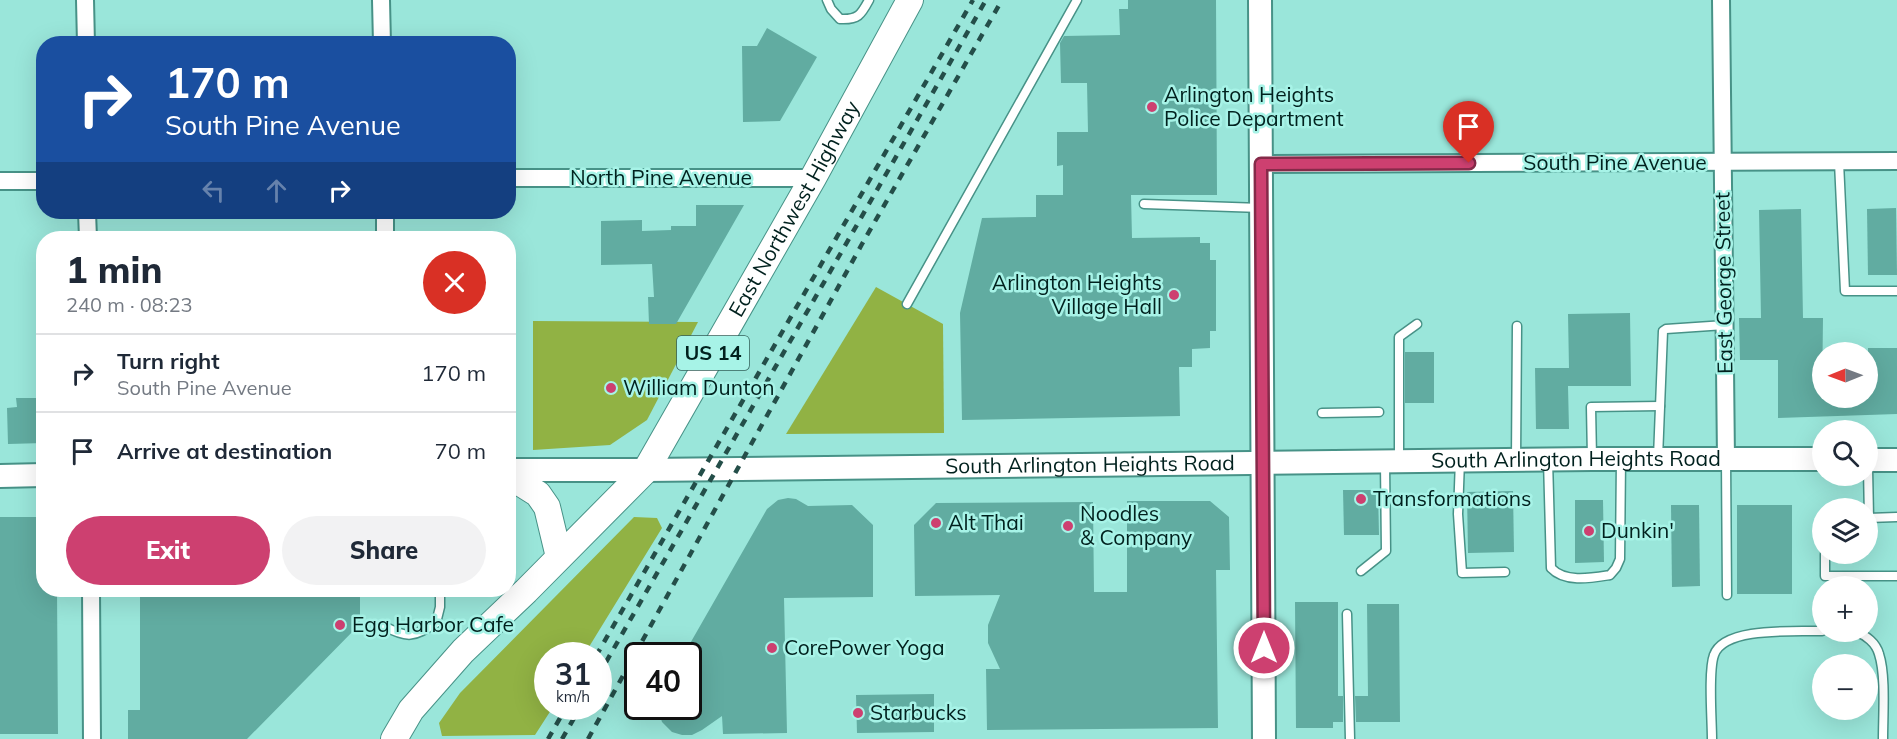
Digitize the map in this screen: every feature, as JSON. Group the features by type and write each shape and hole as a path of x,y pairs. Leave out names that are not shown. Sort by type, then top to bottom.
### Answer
{"main road":[{"name":"East Northwest Highway","path":"394,739 411,710 463,651 646,470 813,178 910,0"},
{"path":"1260,0 1264,739"},
{"name":"South Arlington Heights Road","path":"516,472 1548,459 1812,459"},
{"path":"1878,460 1897,460"},
{"path":"0,476 36,475"},
{"path":"516,478 538,494 547,507 559,558"}],"street":[{"path":"85,0 86,36"},
{"path":"381,0 382,36"},
{"name":"East George Street","path":"1721,0 1726,459"},
{"name":"South Pine Avenue","path":"1261,164 1897,161"},
{"name":"North Pine Avenue","path":"516,178 813,178"},
{"path":"0,181 36,181"},
{"path":"91,597 92,739"}],"lane":[{"path":"827,0 840,19 852,20 863,12 869,0"},
{"path":"907,304 1077,0"},
{"path":"1839,162 1845,291 1897,291"},
{"path":"1144,204 1261,208"},
{"path":"1361,571 1386,551 1399,337 1417,324"},
{"path":"1658,459 1663,331 1666,328 1725,325"},
{"path":"1515,460 1517,326"},
{"path":"1592,459 1591,407 1660,406"},
{"path":"1322,413 1378,412"},
{"path":"1548,459 1551,568 1558,575 1574,578 1610,575 1617,568 1620,552 1621,459"},
{"path":"1726,459 1727,595"},
{"path":"1460,460 1458,514 1462,573 1504,572"},
{"path":"1878,518 1897,517"},
{"path":"1824,564 1825,576 1897,576"},
{"path":"384,626 401,635 417,634 436,623 440,597"},
{"path":"1347,614 1350,739"},
{"path":"1712,739 1712,669 1713,656 1719,646 1731,638 1765,632 1812,631"},
{"path":"1872,642 1879,654 1882,674 1883,739"}],"green space":[{"path":"876,287 943,324 944,433 786,434"},
{"path":"533,321 698,322 647,420 610,445 533,450"},
{"path":"634,517 657,518 662,528 592,642 534,642 534,720 545,720 535,735 442,736 439,723 460,693"}],"building":[{"path":"1128,0 1216,0 1217,195 1131,195 1132,238 1200,237 1200,243 1210,243 1210,260 1216,260 1216,331 1210,331 1210,348 1192,349 1192,367 1179,367 1180,416 962,420 960,313 982,218 1036,217 1036,195 1063,195 1063,165 1057,166 1057,132 1088,132 1087,83 1061,83 1060,43 1064,36 1120,35 1119,9 1128,9"},
{"path":"767,28 817,57 780,121 743,122 742,46 757,46"},
{"path":"696,205 744,205 676,324 649,324 648,297 654,297 652,264 601,265 601,221 642,220 642,231 671,230 671,226 696,226"},
{"path":"1896,208 1897,275 1868,275 1867,209"},
{"path":"1801,209 1803,318 1823,318 1823,342 1812,342 1812,408 1878,408 1878,348 1897,348 1897,414 1778,418 1778,360 1740,360 1739,318 1761,318 1759,210"},
{"path":"1630,313 1631,386 1568,386 1569,429 1536,429 1535,368 1569,368 1568,314"},
{"path":"1405,352 1434,352 1434,403 1405,403"},
{"path":"16,398 36,398 36,443 8,444 7,408 17,407"},
{"path":"1343,490 1378,490 1379,535 1344,535"},
{"path":"1513,491 1514,552 1468,553 1467,492"},
{"path":"796,499 808,506 852,505 873,525 873,597 784,598 787,733 723,734 722,716 692,735 672,732 661,720 702,720 702,642 691,642 767,509 778,500"},
{"name":"Dunkin'","path":"1575,500 1603,500 1604,562 1575,563"},
{"path":"1127,501 1210,501 1229,517 1230,570 1216,570 1218,728 987,730 986,669 1000,669 988,643 988,625 1000,595 915,596 914,525 936,503 1093,502 1094,592 1127,592"},
{"path":"1671,505 1699,505 1700,586 1672,587"},
{"path":"1737,505 1792,505 1792,594 1737,594"},
{"path":"0,517 36,517 36,597 57,597 58,734 0,734"},
{"path":"140,597 360,597 360,624 247,739 128,739 128,710 140,710"},
{"path":"1295,602 1338,602 1338,696 1343,696 1343,722 1333,722 1333,728 1296,728"},
{"path":"1367,604 1399,604 1400,722 1356,722 1355,696 1368,696"},
{"path":"934,694 934,732 857,733 856,695"}],"railway":[{"path":"604,642 973,0"},
{"path":"612,652 986,0"},
{"path":"588,739 862,244 1002,0"},
{"path":"548,739 559,720"},
{"path":"562,739 573,720"}],"place":[{"name":"Arlington Heights Police Department","path":"1152,107"},
{"name":"Arlington Heights Village Hall","path":"1174,295"},
{"name":"William Dunton","path":"611,388"},
{"name":"Transformations","path":"1361,499"},
{"name":"Alt Thai","path":"936,523"},
{"name":"Noodles & Company","path":"1068,526"},
{"name":"Dunkin'","path":"1589,531"},
{"name":"Egg Harbor Cafe","path":"340,625"},
{"name":"CorePower Yoga","path":"772,648"},
{"name":"Starbucks","path":"858,713"}],"route":[{"path":"1264,648 1261,164 1469,163"}]}
